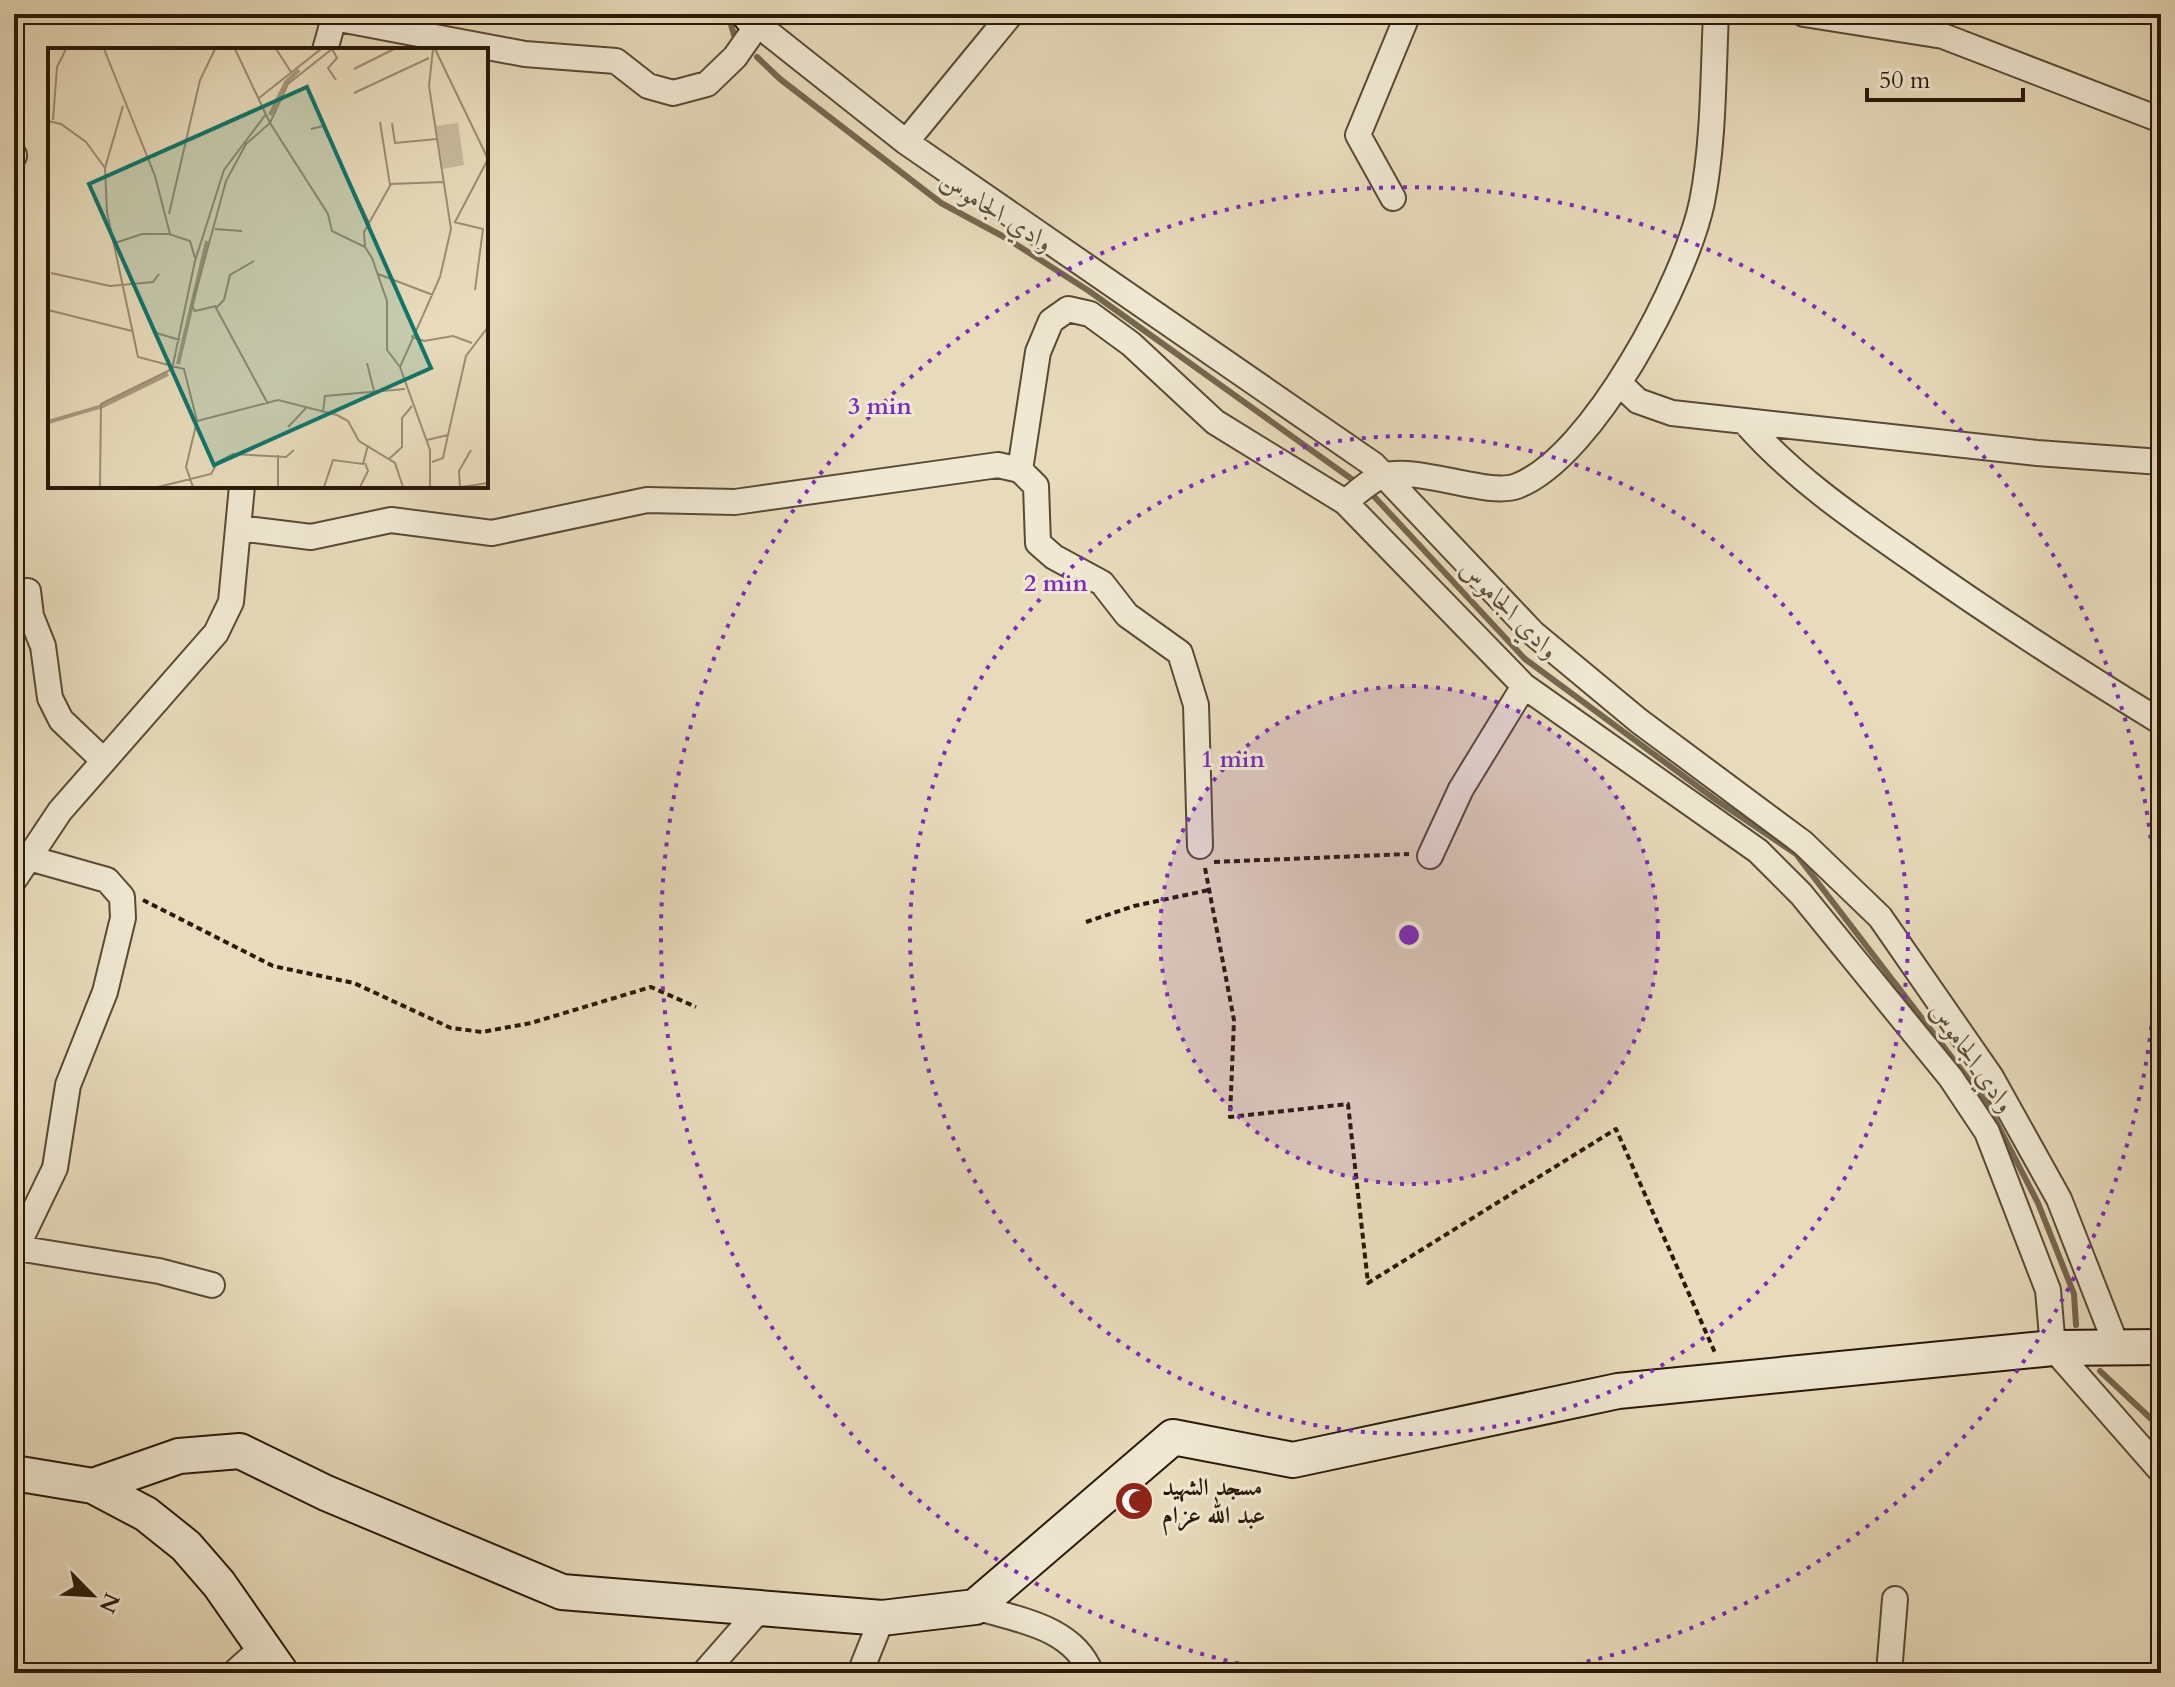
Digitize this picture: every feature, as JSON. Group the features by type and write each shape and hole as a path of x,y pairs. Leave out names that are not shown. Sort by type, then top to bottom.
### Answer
{"street":[{"path":"906,142 1011,14"},
{"path":"1393,198 1358,135 1408,14"},
{"path":"1345,502 1384,475 1415,476 1500,489 1515,487 1583,435 1619,383 1677,278 1702,203 1711,127 1716,14"},
{"path":"1804,14 1943,36 2161,120"},
{"path":"325,48 330,16 525,54 604,58 627,66 648,86 673,93 707,84 735,57 757,17 906,142 1384,475 1533,633 1639,721 1803,843 1880,917 1991,1077 2059,1199 2117,1347"},
{"path":"1020,470 1038,352 1051,321 1068,309 1090,314 1131,344 1215,422 1345,502 1524,686 1758,851 1801,894 1943,1067 1987,1132 2048,1290 2053,1348 2161,1471"},
{"path":"1619,383 1638,401 1662,412 2037,453 2161,462"},
{"path":"1744,421 1767,448 1823,497 2019,631 2161,722"},
{"path":"239,528 311,537 391,520 492,533 647,500 735,502 959,468 998,465 1020,470 1036,486 1038,543 1054,557 1102,583 1127,615 1180,653 1196,705 1200,846"},
{"path":"14,880 60,811 208,643 224,618 231,602 242,488"},
{"path":"28,591 31,616 43,646 50,698 61,720 104,761"},
{"path":"1430,856 1461,789 1524,686"},
{"path":"29,858 107,880 116,886 122,897 123,918 105,992 68,1085 55,1168 15,1251 159,1271 212,1285"},
{"path":"975,1607 1173,1437 1293,1460 1618,1391 2053,1348 2161,1347"},
{"path":"93,1486 179,1456 240,1451 326,1493 562,1592 882,1618 975,1607 1066,1638 1084,1655 1091,1673"},
{"path":"14,1473 93,1486 146,1514 186,1546 219,1584 272,1660 234,1673"},
{"path":"1889,1673 1895,1599"},
{"path":"704,1673 760,1609"},
{"path":"860,1673 882,1618"}],"path":[{"path":"1430,856 1398,853 1204,862 1234,1020 1230,1117 1348,1104 1368,1283 1616,1129 1727,1379"},
{"path":"116,886 273,966 354,983 451,1028 482,1032 531,1023 651,987 696,1007"},
{"path":"1086,922 1134,906 1209,890"}],"waterway":[{"name":"وادي الجاموس","path":"728,14 734,35"},
{"name":"وادي الجاموس","path":"757,57 780,79 941,203 1006,238 1089,291 1360,485"},
{"name":"وادي الجاموس","path":"1369,491 1525,659 1716,800 1796,854 1986,1102 2038,1203 2074,1294 2076,1325"},
{"name":"وادي الجاموس","path":"2100,1371 2161,1428"}],"place":[{"name":"مسجد الشهيد عبد الله عزام","path":"1134,1501"}]}
